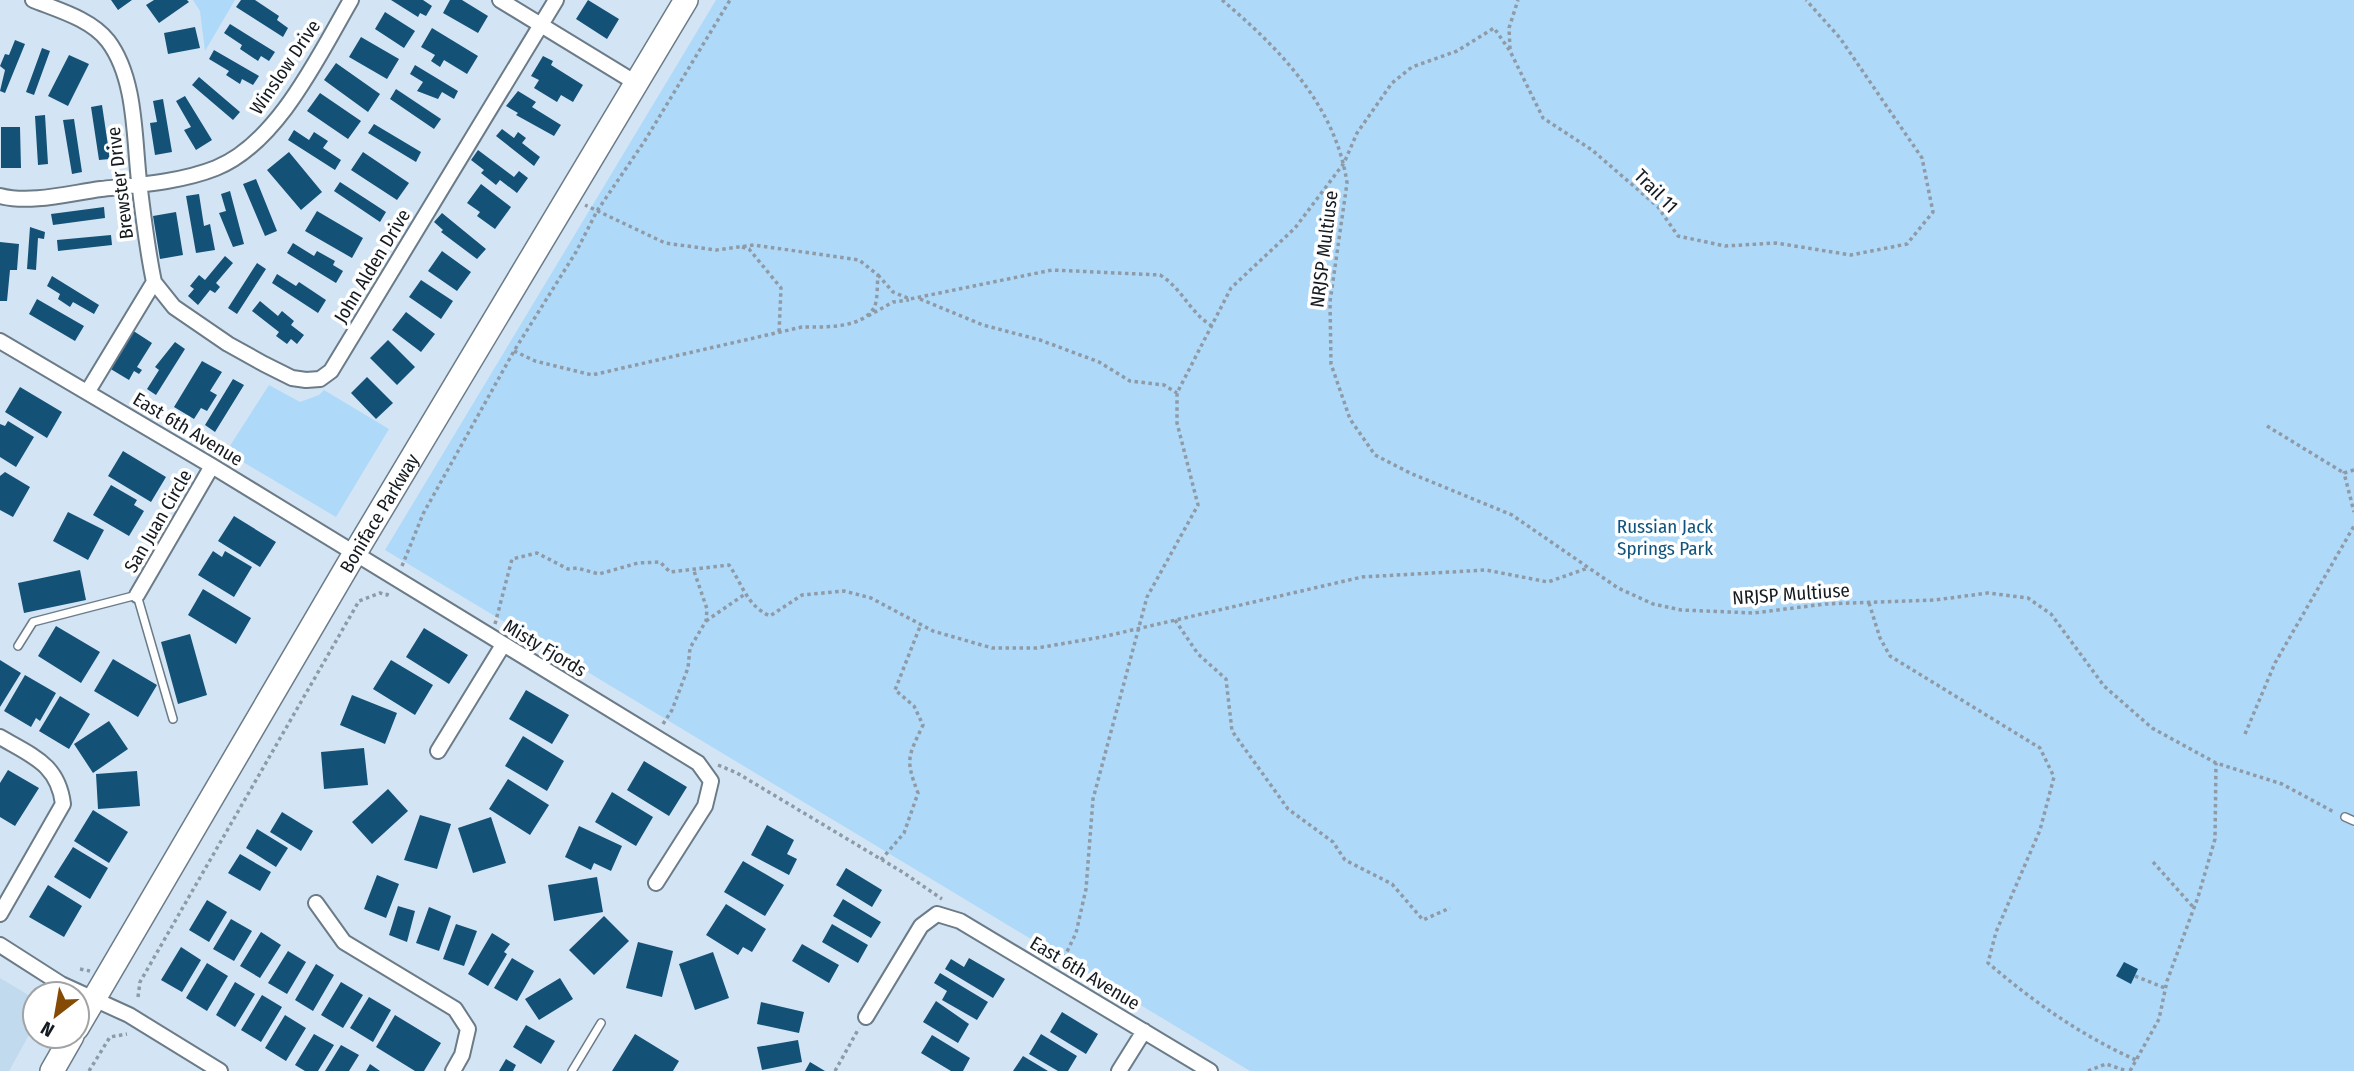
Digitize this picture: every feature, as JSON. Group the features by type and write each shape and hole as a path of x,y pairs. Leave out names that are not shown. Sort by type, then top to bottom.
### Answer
{"main road":[{"name":"Boniface Parkway","path":"91,1005 355,553 686,0"},
{"path":"52,1071 64,1050"}],"street":[{"name":"Brewster Drive","path":"33,0 72,15 94,29 107,39 117,56 130,97 139,185 154,282"},
{"name":"Winslow Drive","path":"0,196 41,197 139,185 215,169 245,150 286,105 351,0"},
{"path":"500,0 636,83"},
{"name":"John Alden Drive","path":"154,282 174,307 228,344 292,378 320,379 331,371 555,0"},
{"path":"88,391 154,282"},
{"name":"East 6th Avenue","path":"0,341 88,391 355,553"},
{"name":"San Juan Circle","path":"136,595 212,466"},
{"name":"Misty Fjords","path":"355,553 698,763 711,780 705,806 656,883"},
{"path":"438,751 498,642"},
{"path":"0,737 47,765 60,783 63,804 0,914"},
{"path":"316,903 344,942 455,1009 468,1030 462,1055 453,1071"},
{"path":"866,1017 921,926 943,916"},
{"name":"East 6th Avenue","path":"943,916 1054,978 1210,1071"},
{"path":"0,945 61,984 95,998 220,1071"},
{"path":"1119,1071 1144,1031"}],"lane":[{"path":"18,646 33,622 136,595 173,719"},
{"path":"2345,817 2354,821"},
{"path":"572,1071 601,1023"}],"path":[{"path":"138,997 140,982 359,601 380,593 387,595 414,540 423,514 514,351 576,252 597,211 644,142 730,0"},
{"name":"NRJSP Multiuse","path":"1222,0 1267,38 1315,96 1344,163 1346,183 1330,302 1331,365 1350,419 1376,455 1410,473 1512,515 1588,568 1653,604 1681,610 1754,613 1935,600 1988,593 2028,598 2051,614 2104,686 2152,728 2217,763 2281,784 2345,817"},
{"path":"1510,51 1509,28 1518,0"},
{"name":"Trail 11","path":"1344,163 1357,133 1377,100 1392,82 1412,68 1457,51 1493,28 1510,51 1543,118 1592,150 1658,207 1678,236 1725,246 1776,243 1851,255 1907,244 1933,212 1922,158 1840,38 1806,0"},
{"path":"1054,978 1076,933 1086,889 1093,799 1147,597 1198,505 1177,423 1177,393 1231,288 1295,228 1344,163"},
{"path":"569,195 666,243 716,250 754,244 859,260 893,292 910,299 918,298 983,325 1040,340 1099,362 1130,382 1164,385 1177,393"},
{"path":"739,247 749,249 781,288 779,332"},
{"path":"514,351 535,361 592,374 802,327 834,327 863,318 893,302 1052,270 1160,275 1174,283 1195,315 1212,326"},
{"path":"863,318 874,307 878,275"},
{"path":"2267,426 2344,473 2354,512"},
{"path":"2344,473 2354,470"},
{"path":"2245,734 2275,663 2354,526"},
{"path":"498,642 512,559 537,554 568,569 577,568 599,574 638,563 660,562 670,572 729,565 757,610 770,616 802,595 844,591 871,598 921,624 992,648 1037,648 1139,629 1362,577 1486,570 1548,582 1588,568"},
{"path":"694,571 707,610 706,621"},
{"path":"655,737 672,710 688,668 690,648 706,621 745,594"},
{"path":"1869,603 1880,638 1890,656 2040,748 2054,777 2040,830 1996,932 1988,963 2039,1006 2099,1044 2136,1060"},
{"path":"1175,620 1198,654 1226,679 1232,731 1287,809 1333,842 1345,860 1392,884 1423,920 1450,908"},
{"path":"881,860 904,834 918,793 908,770 910,752 923,725 914,706 895,690 921,624"},
{"path":"698,763 716,765 737,773 941,896 943,916"},
{"path":"2088,1071 2106,1064 2129,1071 2159,1019 2165,988 2194,908 2214,839 2217,763"},
{"path":"2153,862 2194,908"},
{"path":"2135,976 2165,988"},
{"path":"835,1071 866,1017"},
{"path":"89,1071 110,1037 127,1034"}],"shaded area":[{"path":"0,978 21,991 21,1049 9,1071 0,1071"}],"green space":[{"path":"193,0 235,0 205,51 200,11"},
{"name":"Russian Jack Springs Park","path":"716,0 2354,0 2354,1071 1250,1071 385,550"},
{"path":"269,385 300,402 319,395 324,390 389,429 336,517 226,452"}],"building":[{"path":"111,0 132,0 118,10"},
{"path":"154,0 189,2 159,23 146,5"},
{"path":"241,0 255,0 279,16 277,20 288,28 283,37 236,7"},
{"path":"391,0 423,0 432,6 426,16 420,13 418,17"},
{"path":"450,0 462,0 488,16 478,33 443,13"},
{"path":"588,0 619,19 607,39 576,19"},
{"path":"385,12 415,31 404,48 375,29"},
{"path":"230,24 275,52 269,61 261,56 258,61 240,49 242,45 224,33"},
{"path":"195,27 200,48 168,54 164,33"},
{"path":"432,28 478,56 467,74 444,60 440,67 431,61 435,55 421,47"},
{"path":"361,37 399,59 387,79 349,57"},
{"path":"15,40 25,44 5,93 0,91 5,70 0,66 5,54 9,55"},
{"path":"42,48 50,51 34,95 26,92"},
{"path":"214,50 259,76 253,85 242,79 240,84 226,75 229,71 209,59"},
{"path":"69,55 89,64 68,106 48,96"},
{"path":"543,56 553,61 551,65 583,85 573,102 561,95 557,102 534,88 539,80 531,76"},
{"path":"336,63 380,94 368,112 324,80"},
{"path":"415,65 458,91 454,99 442,92 438,99 417,91 423,82 410,74"},
{"path":"199,77 240,112 233,120 192,85"},
{"path":"396,89 441,119 434,129 390,99"},
{"path":"518,91 536,102 532,107 561,125 554,136 516,115 518,113 506,106"},
{"path":"320,93 361,121 348,139 307,111"},
{"path":"185,96 212,140 196,150 184,130 191,127 176,101"},
{"path":"163,99 172,152 155,155 150,123 157,122 153,101"},
{"path":"102,105 110,159 99,160 91,107"},
{"path":"45,115 48,164 38,165 35,116"},
{"path":"74,119 82,172 72,174 63,120"},
{"path":"374,124 421,152 416,162 368,133"},
{"path":"1,127 20,127 21,168 1,168"},
{"path":"502,129 514,138 518,132 526,138 522,143 540,157 534,166 496,136"},
{"path":"294,130 309,140 314,132 328,141 323,148 341,160 335,170 288,140"},
{"path":"478,150 514,177 519,171 528,178 517,193 500,180 496,185 481,173 484,170 471,160"},
{"path":"289,152 322,192 301,210 267,170"},
{"path":"363,152 409,183 397,200 351,170"},
{"path":"256,179 277,231 265,236 243,184"},
{"path":"340,182 386,212 380,222 334,191"},
{"path":"481,184 511,207 495,229 477,216 480,212 467,203"},
{"path":"230,191 244,244 233,247 219,213 226,211 221,194"},
{"path":"199,194 204,226 210,224 215,250 196,253 186,196"},
{"path":"104,207 105,218 53,225 51,214"},
{"path":"317,211 363,238 352,258 305,231"},
{"path":"176,212 183,255 160,259 153,216"},
{"path":"442,213 486,249 477,259 441,232 443,230 434,222"},
{"path":"30,227 45,232 44,239 38,238 36,270 27,269"},
{"path":"111,235 112,245 58,251 57,240"},
{"path":"0,242 19,244 17,270 10,270 7,301 0,301"},
{"path":"293,243 314,256 317,251 335,261 333,265 343,271 336,283 287,253"},
{"path":"442,251 471,272 457,291 428,271"},
{"path":"225,256 233,263 216,283 220,287 215,293 210,290 198,305 188,296 194,289 190,286 199,275 205,280"},
{"path":"257,263 266,269 237,314 228,308"},
{"path":"277,274 296,286 299,282 326,300 318,313 272,283"},
{"path":"52,276 99,305 94,314 73,302 70,307 58,299 60,294 47,286"},
{"path":"421,280 453,301 441,319 409,297"},
{"path":"37,299 84,326 75,341 29,314"},
{"path":"260,301 278,316 282,311 294,321 291,325 304,335 297,344 291,339 287,344 276,336 279,332 252,311"},
{"path":"406,312 435,334 421,352 392,330"},
{"path":"132,330 152,343 137,367 142,370 139,374 134,371 129,380 109,368"},
{"path":"388,340 415,367 397,385 370,358"},
{"path":"175,342 185,349 156,395 147,389 159,370 155,367"},
{"path":"202,361 222,372 210,391 217,395 207,411 201,408 194,419 174,407"},
{"path":"367,377 393,403 376,419 351,393"},
{"path":"233,379 244,385 215,432 205,425"},
{"path":"20,387 62,412 47,438 5,412"},
{"path":"8,421 34,437 16,467 0,457 0,424 5,426"},
{"path":"123,451 166,477 151,502 108,476"},
{"path":"5,472 30,487 13,517 0,510 0,476"},
{"path":"111,485 137,500 134,505 144,511 129,536 93,515"},
{"path":"68,512 104,530 88,560 53,541"},
{"path":"234,516 276,542 260,567 218,541"},
{"path":"213,551 222,557 225,551 252,567 234,597 198,575"},
{"path":"80,570 86,600 24,613 18,583"},
{"path":"203,589 251,618 236,644 188,615"},
{"path":"56,626 100,652 81,683 38,656"},
{"path":"424,628 468,655 449,684 406,657"},
{"path":"190,634 207,695 178,704 161,642"},
{"path":"113,659 157,685 138,717 94,691"},
{"path":"0,660 21,673 0,707"},
{"path":"391,660 433,685 415,715 373,689"},
{"path":"25,675 56,693 40,721 36,718 31,727 4,711"},
{"path":"526,690 569,715 552,744 509,719"},
{"path":"352,695 397,713 385,744 340,725"},
{"path":"60,696 90,714 69,749 39,731"},
{"path":"109,721 128,749 93,773 74,744"},
{"path":"523,736 564,761 547,791 505,766"},
{"path":"364,748 368,785 324,789 321,752"},
{"path":"644,761 687,787 669,816 627,790"},
{"path":"8,770 39,788 15,826 0,817 0,783"},
{"path":"137,771 140,806 98,809 96,774"},
{"path":"508,779 549,805 530,835 489,809"},
{"path":"388,789 408,811 372,844 352,822"},
{"path":"612,792 653,817 636,846 595,822"},
{"path":"93,810 128,832 109,863 74,841"},
{"path":"282,812 313,831 301,851 270,832"},
{"path":"420,815 451,824 437,869 404,860"},
{"path":"491,817 506,863 473,873 458,828"},
{"path":"767,825 794,840 787,854 797,859 789,875 751,855"},
{"path":"579,826 622,846 611,871 594,863 591,870 565,857"},
{"path":"257,829 288,848 276,867 246,848"},
{"path":"73,847 108,868 90,899 54,877"},
{"path":"240,854 271,872 260,891 228,873"},
{"path":"743,861 784,885 765,916 724,892"},
{"path":"846,868 882,890 872,907 836,885"},
{"path":"377,875 399,884 386,918 364,909"},
{"path":"597,877 603,912 554,921 548,885"},
{"path":"48,885 82,906 64,937 29,917"},
{"path":"843,899 881,922 871,938 833,916"},
{"path":"207,900 227,912 209,942 189,930"},
{"path":"726,904 766,929 752,952 743,947 738,955 706,935"},
{"path":"398,906 415,911 407,942 389,935"},
{"path":"429,907 451,916 439,951 416,943"},
{"path":"604,916 629,941 594,975 569,950"},
{"path":"231,919 252,931 234,961 213,949"},
{"path":"456,924 477,931 464,966 443,959"},
{"path":"832,924 868,945 858,963 822,942"},
{"path":"261,932 281,945 260,978 240,966"},
{"path":"492,933 510,944 488,986 468,974"},
{"path":"638,942 673,951 662,997 626,988"},
{"path":"802,944 839,965 829,983 792,961"},
{"path":"181,947 201,960 182,992 161,980"},
{"path":"288,951 306,962 287,994 268,983"},
{"path":"713,952 729,998 695,1010 679,964"},
{"path":"512,958 534,971 517,1001 494,988"},
{"path":"969,958 1005,979 993,998 945,969 951,959 964,967"},
{"path":"2124,962 2138,969 2131,984 2116,976"},
{"path":"207,963 228,976 207,1011 186,998"},
{"path":"316,964 334,975 313,1011 295,1000"},
{"path":"940,973 988,1002 977,1020 942,1000 947,991 934,983"},
{"path":"560,978 573,999 539,1020 525,999"},
{"path":"235,982 255,994 235,1027 216,1015"},
{"path":"341,982 363,995 343,1028 321,1015"},
{"path":"262,995 282,1007 261,1042 241,1030"},
{"path":"369,997 391,1010 373,1042 350,1028"},
{"path":"936,1001 969,1024 958,1043 923,1022"},
{"path":"761,1002 804,1012 799,1033 757,1024"},
{"path":"1062,1012 1098,1034 1086,1054 1050,1032"},
{"path":"285,1015 306,1028 286,1061 265,1048"},
{"path":"395,1015 441,1043 424,1071 415,1071 376,1047"},
{"path":"526,1025 555,1041 541,1064 513,1047"},
{"path":"314,1034 334,1045 318,1071 305,1071 295,1065"},
{"path":"635,1034 679,1061 673,1071 612,1071"},
{"path":"1041,1034 1077,1056 1068,1071 1058,1071 1029,1054"},
{"path":"932,1035 970,1058 963,1071 951,1071 921,1053"},
{"path":"798,1040 802,1062 762,1070 757,1047"},
{"path":"341,1045 359,1055 349,1071 325,1071"},
{"path":"1023,1056 1048,1071 1013,1071"},
{"path":"506,1059 516,1065 513,1071 499,1071"},
{"path":"810,1062 825,1071 805,1071"},
{"path":"370,1064 380,1071 366,1071"}]}
